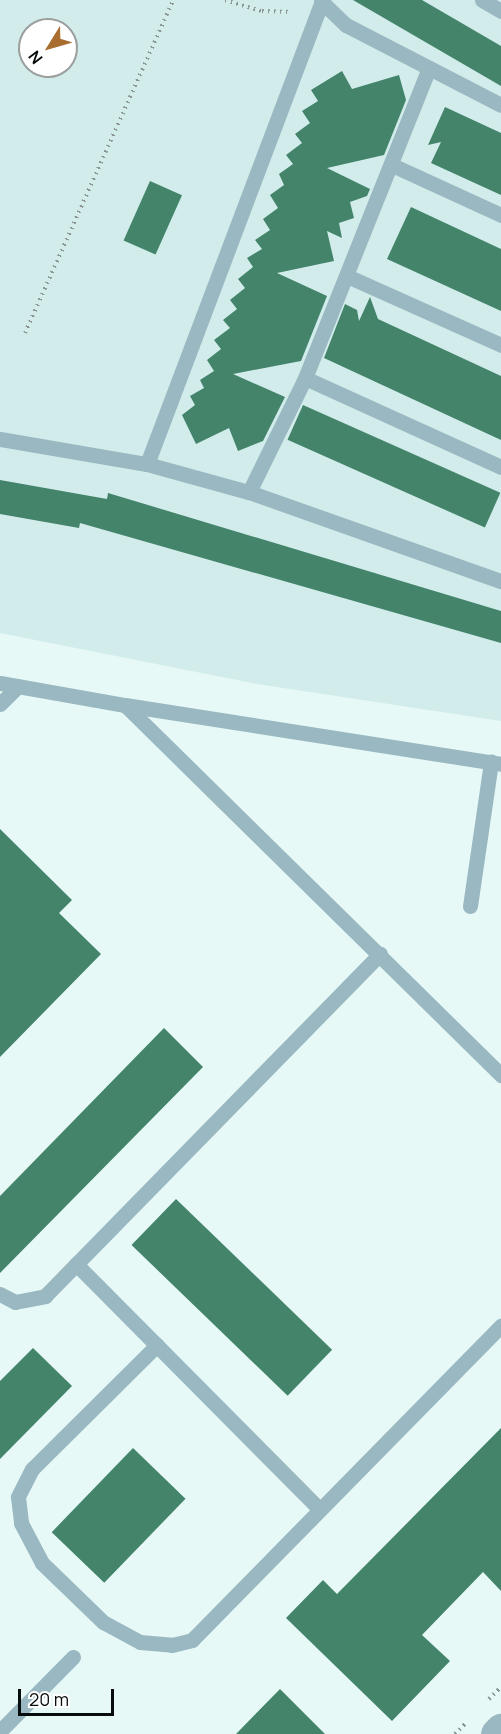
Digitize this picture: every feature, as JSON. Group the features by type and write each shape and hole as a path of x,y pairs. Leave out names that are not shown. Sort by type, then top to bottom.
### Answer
{"street":[{"path":"497,1734 501,1730"}],"lane":[{"path":"482,0 501,11"},
{"path":"147,464 321,1 346,25 501,105"},
{"path":"249,492 305,378 429,68"},
{"path":"392,165 501,215"},
{"path":"347,276 501,345"},
{"path":"305,378 501,467"},
{"path":"0,439 147,464 249,492 501,581"},
{"path":"0,683 125,705 496,763 471,906"},
{"path":"0,704 18,686"},
{"path":"125,705 501,1075"},
{"path":"0,1294 15,1302 45,1296 380,954"},
{"path":"76,1264 320,1510"},
{"path":"157,1345 32,1469 18,1497 21,1523 42,1563 103,1623 140,1642 172,1645 192,1640 501,1326"},
{"path":"0,1731 73,1658"}],"path":[{"path":"25,333 174,0"},
{"path":"225,0 286,13 321,1"}],"shaded area":[{"path":"0,0 501,0 501,721 257,684 0,633"}],"building":[{"path":"353,0 422,0 501,46 501,86"},
{"path":"342,71 352,89 399,75 406,100 384,155 327,168 370,189 367,196 350,202 354,218 339,223 342,238 327,231 334,261 277,273 327,296 301,361 233,374 285,397 263,441 238,451 229,428 196,444 182,415 195,405 190,396 204,388 200,380 214,371 207,360 221,349 214,340 230,328 223,320 237,309 230,300 245,288 238,279 253,267 247,258 262,249 255,240 270,230 263,219 278,208 270,195 284,185 279,174 293,164 286,155 302,143 295,134 310,123 302,111 318,101 311,90"},
{"path":"445,107 501,133 501,195 431,163 441,142 428,145"},
{"path":"150,181 182,195 156,255 124,240"},
{"path":"411,207 501,249 501,311 387,259"},
{"path":"370,297 378,319 501,376 501,440 324,358 345,304 357,310 359,321"},
{"path":"303,405 500,493 485,528 288,440"},
{"path":"0,480 107,499 108,493 501,611 501,643 80,523 79,528 0,514"},
{"path":"0,829 72,900 59,913 101,954 0,1057"},
{"path":"164,1028 203,1067 0,1273 0,1196"},
{"path":"176,1199 332,1350 288,1396 132,1245"},
{"path":"33,1348 72,1386 0,1459 0,1381"},
{"path":"501,1428 501,1591 483,1572 422,1635 450,1661 392,1721 286,1618 323,1580 337,1594"},
{"path":"133,1448 186,1499 104,1583 52,1532"},
{"path":"280,1689 325,1734 236,1734"}]}
